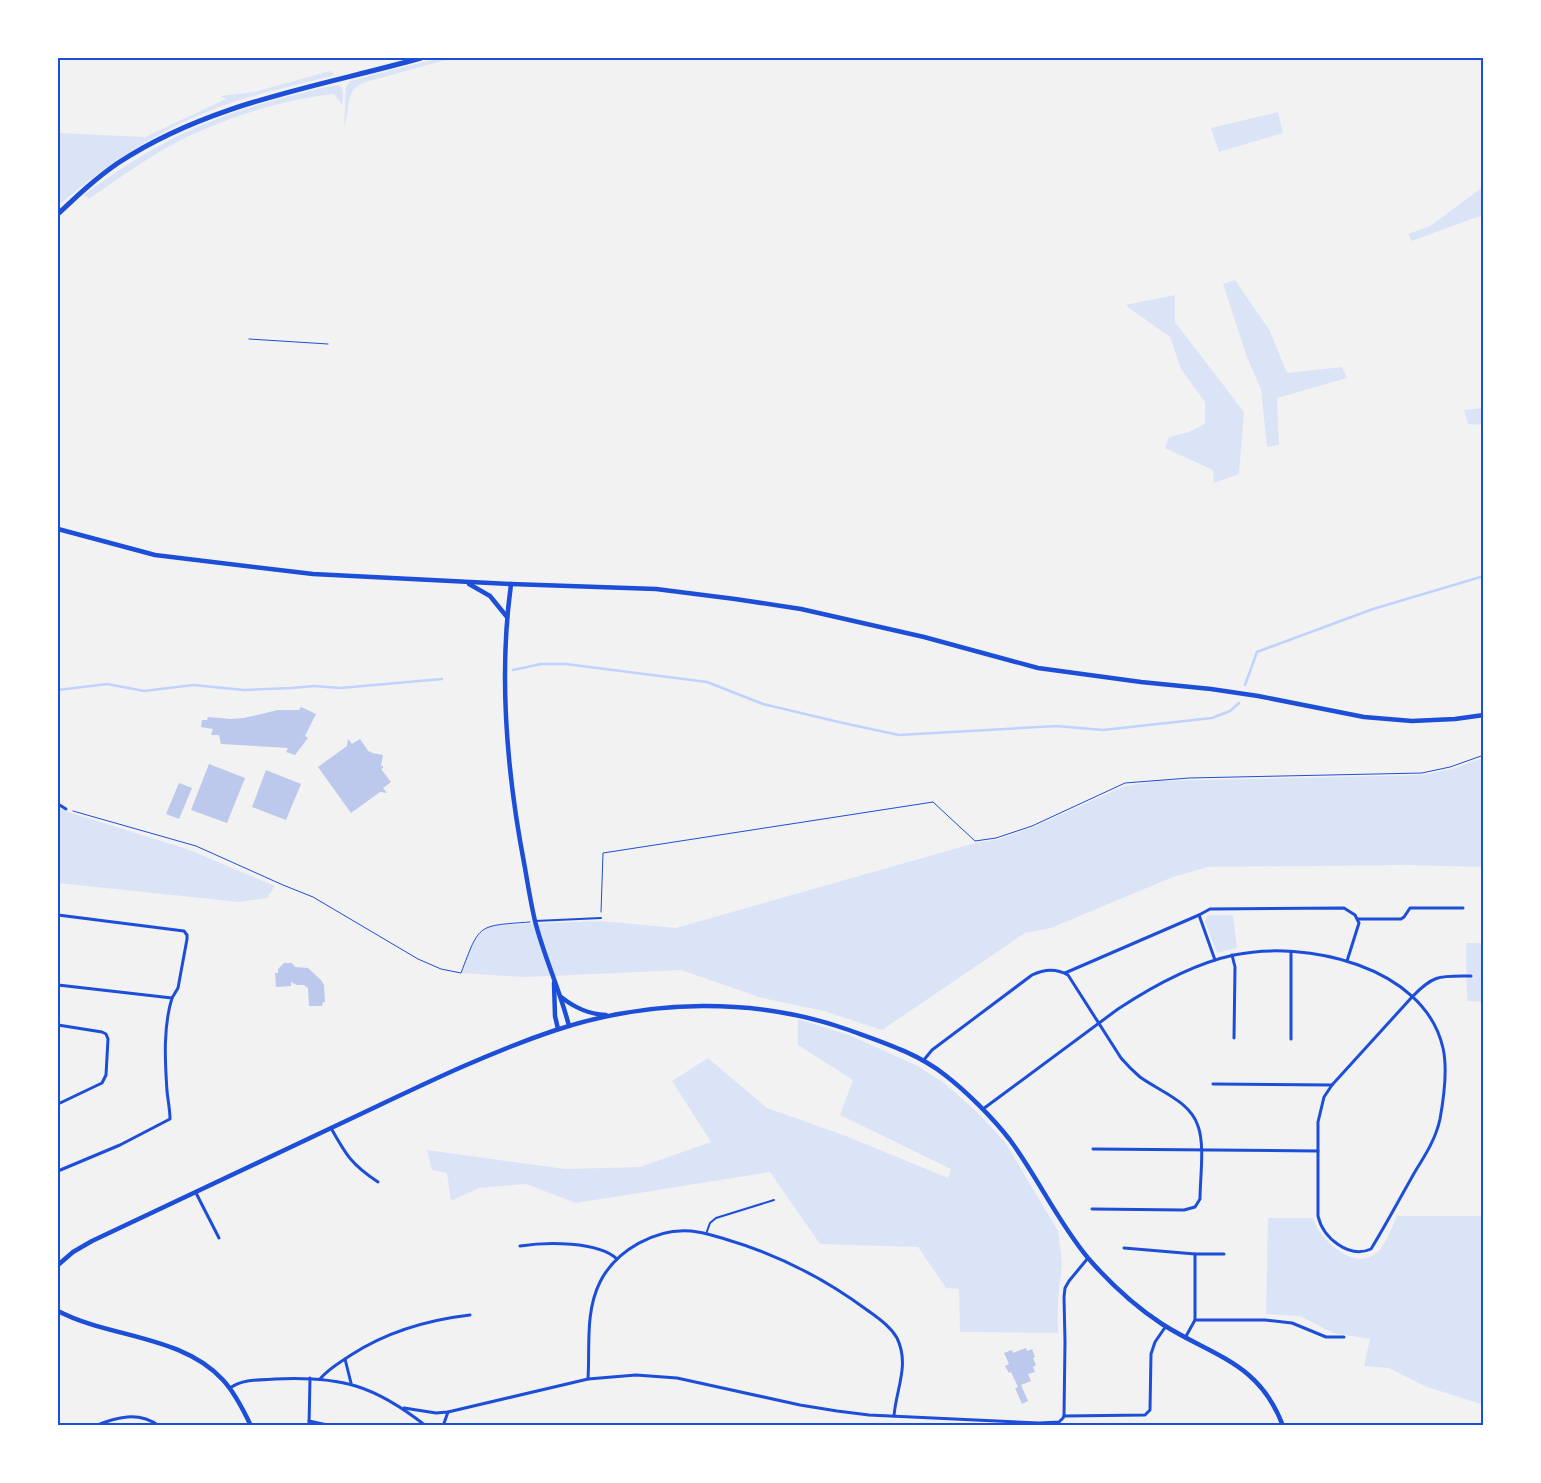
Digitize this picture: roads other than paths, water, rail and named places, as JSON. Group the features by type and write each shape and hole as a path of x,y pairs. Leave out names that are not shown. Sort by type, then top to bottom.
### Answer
{"main road":[{"path":"58,214 88,185 119,163 178,130 215,114 342,77 421,58"}],"street":[{"path":"58,529 155,555 312,574 656,589 735,599 800,610 924,637 1038,668 1131,681 1221,690 1364,717 1412,721 1455,719 1484,715"},
{"path":"462,582 474,586 490,596 507,617"},
{"path":"511,584 505,650 505,695 511,779 518,834 535,921 569,1026"},
{"path":"58,804 66,809"},
{"path":"923,1061 932,1050 1032,975 1043,970 1064,973 1210,909 1344,908 1351,911 1358,919 1358,927 1347,961"},
{"path":"1358,919 1401,919 1410,908 1463,908"},
{"path":"58,915 184,931 187,935 178,988 168,1010 167,1093 170,1119 120,1145 58,1171"},
{"path":"1199,915 1215,960"},
{"path":"982,1109 1098,1023 1141,994 1215,960 1262,951 1291,952 1321,954 1369,969 1391,981 1412,997 1433,1024 1443,1048 1444,1076 1440,1119 1432,1144 1372,1249 1359,1253 1352,1252 1334,1242 1324,1232 1318,1216 1319,1115 1324,1097 1332,1085 1412,997 1430,980 1438,977 1471,976"},
{"path":"1291,952 1291,1039"},
{"path":"1232,956 1235,967 1234,1038"},
{"path":"1064,973 1071,979 1098,1023 1130,1069 1176,1099 1194,1117 1199,1127 1201,1150 1200,1199 1195,1207 1184,1210 1092,1209"},
{"path":"553,976 555,1016 558,1029"},
{"path":"58,986 172,998"},
{"path":"560,997 572,1006 584,1011 612,1015"},
{"path":"58,1265 73,1252 92,1241 449,1073 509,1047 558,1029 612,1015 658,1008 721,1006 771,1011 829,1023 884,1043 923,1061 949,1078 982,1109 1009,1140 1088,1258 1136,1304 1166,1326 1239,1366 1253,1378 1275,1407 1283,1426"},
{"path":"58,1025 102,1032 106,1034 108,1039 106,1075 102,1083 58,1104"},
{"path":"1213,1084 1332,1085"},
{"path":"332,1128 345,1154 378,1182"},
{"path":"1093,1149 1318,1151"},
{"path":"196,1193 219,1238"},
{"path":"588,1379 589,1331 594,1299 600,1281 618,1259 643,1240 661,1234 691,1231 741,1244 794,1265 846,1295 891,1329 901,1348 903,1361 903,1373 894,1416"},
{"path":"520,1246 568,1244 603,1250 611,1253 618,1259"},
{"path":"1124,1248 1195,1254 1224,1254"},
{"path":"1185,1338 1195,1320 1195,1254"},
{"path":"404,1408 436,1413 448,1412 588,1379 636,1375 664,1376 696,1381 800,1405 837,1411 894,1416 1039,1423 1059,1422 1064,1418 1065,1288 1088,1258"},
{"path":"58,1311 91,1325 189,1355 214,1371 230,1388 251,1426"},
{"path":"320,1379 329,1369 377,1340 432,1320 470,1315"},
{"path":"1195,1320 1265,1320 1292,1323 1326,1337 1344,1337"},
{"path":"1064,1416 1145,1415 1150,1410 1151,1354 1155,1342 1166,1326"},
{"path":"345,1359 351,1383"},
{"path":"230,1388 236,1384 248,1381 310,1378 351,1383 404,1408 426,1426"},
{"path":"309,1426 310,1378"},
{"path":"443,1426 448,1412"},
{"path":"95,1426 124,1416 145,1418 159,1426"},
{"path":"309,1420 332,1426"}],"lane":[{"path":"535,921 601,918"},
{"path":"706,1234 710,1223 716,1218 774,1200"}],"waterway":[{"path":"1245,685 1257,652 1373,609 1484,576"},
{"path":"513,670 541,664 566,664 707,682 763,704 899,735 1056,726 1103,730 1212,718 1230,711 1239,703"},
{"path":"58,690 107,684 144,691 193,685 244,690 314,686 340,688 442,679"}]}
